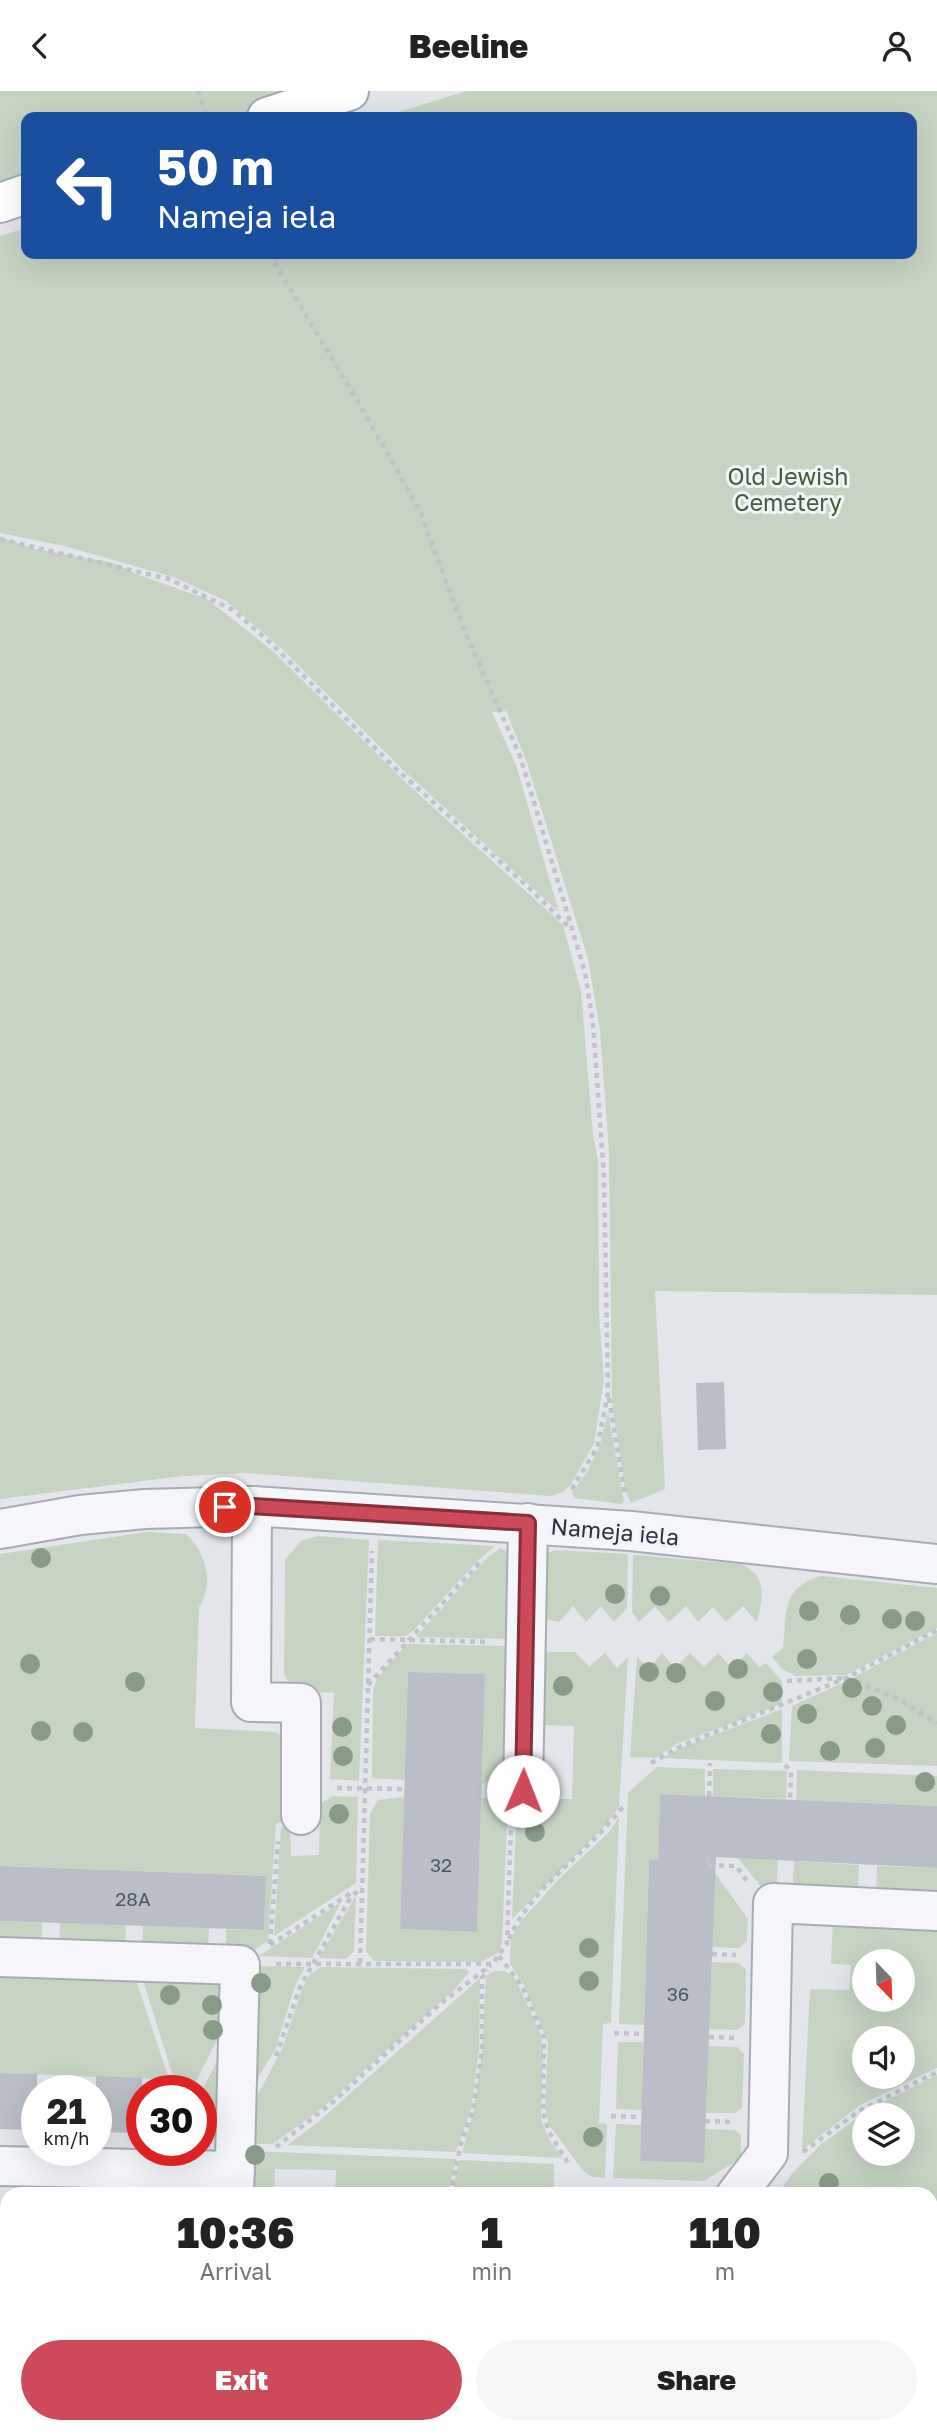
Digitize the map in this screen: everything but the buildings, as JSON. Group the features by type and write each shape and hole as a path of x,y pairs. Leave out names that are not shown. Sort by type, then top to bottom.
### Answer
{"main road":[{"path":"283,112 349,91"},
{"path":"0,203 21,196"}],"street":[{"name":"Nameja iela","path":"0,1529 80,1515 145,1509 252,1506 631,1531 937,1565"},
{"path":"252,1506 251,1702 301,1703 301,1801"},
{"path":"523,1791 528,1523"},
{"path":"742,2187 768,2153 773,1903 937,1911"},
{"path":"0,1957 255,1955 235,2183 0,2166"}],"path":[{"path":"198,91 205,112"},
{"path":"272,259 419,509 466,632 520,756 585,972 593,1024 604,1177 608,1393 631,1531"},
{"path":"0,539 169,579 233,610 273,645 394,767 527,885 572,930"},
{"path":"528,1523 567,1496 585,1470 597,1448 608,1393"},
{"path":"360,1963 373,1513"},
{"path":"368,1685 485,1556"},
{"path":"651,1763 679,1747 846,1678 937,1630"},
{"path":"369,1639 513,1642 526,1638"},
{"path":"787,1681 846,1678 898,1699 937,1723"},
{"path":"709,1796 710,1763"},
{"path":"785,1765 792,1771 790,1800"},
{"path":"255,1955 279,1826 301,1801 365,1788 404,1789"},
{"path":"507,1943 512,1799 523,1791"},
{"path":"452,2187 461,2143 473,2110 482,2051 482,1978 507,1943 517,1921 555,1878 607,1829 624,1805"},
{"path":"707,1857 706,1865 736,1866 764,1903 773,1903"},
{"path":"255,1955 362,1886"},
{"path":"271,2064 278,2052 300,1987 349,1900 362,1886"},
{"path":"255,1955 313,1963 493,1964"},
{"path":"499,1956 522,1986 544,2038 545,2124 568,2163"},
{"path":"275,2147 333,2102 440,2004 493,1964"},
{"path":"614,2033 644,2034"},
{"path":"768,2153 802,2152 811,2148 859,2111 937,2072"},
{"path":"611,2116 641,2117"}],"green space":[{"path":"0,91 349,91 283,112 21,112 21,196 0,203"},
{"name":"Old Jewish Cemetery","path":"466,91 937,91 937,1295 655,1291 665,1489 631,1503 625,1490 612,1402 609,1153 600,1030 588,959 526,760 506,711 492,712 516,765 559,912 401,768 283,650 226,601 176,578 64,546 0,533 0,236 21,230 21,259 917,259 917,112 399,112"},
{"path":"0,537 35,549 114,563 136,574 207,599 273,651 402,779 563,925 581,991 593,1135 598,1160 599,1313 604,1379 594,1444 571,1484 563,1492 551,1496 247,1473 183,1476 0,1499"},
{"path":"608,1412 624,1502 621,1504 575,1498 572,1493 599,1448"},
{"path":"147,1532 186,1534 199,1550 206,1569 207,1588 199,1607 195,1728 276,1732 283,1736 290,1817 276,1824 268,1941 246,1955 226,1955 226,1929 264,1930 266,1876 0,1866 0,1554"},
{"path":"318,1536 369,1540 359,1781 330,1779 334,1693 298,1689 284,1674 285,1560 301,1541"},
{"path":"378,1540 495,1546 477,1561 413,1631 405,1636 375,1636"},
{"path":"500,1548 511,1553 509,1639 416,1637 487,1558"},
{"path":"555,1550 628,1554 627,1608 614,1622 601,1606 586,1622 573,1606 559,1622 544,1619 546,1554"},
{"path":"633,1555 741,1564 750,1569 760,1582 762,1597 757,1622 743,1606 726,1622 713,1607 698,1622 686,1606 669,1622 655,1607 639,1622 632,1612"},
{"path":"821,1576 937,1588 937,1628 846,1675 796,1676 782,1669 772,1657 783,1648 786,1613 792,1594 808,1581"},
{"path":"937,1633 937,1766 789,1761 792,1706 847,1681"},
{"path":"407,1644 513,1646 506,1767 497,1778 482,1784 484,1674 408,1672 405,1780 372,1778 373,1689 378,1677"},
{"path":"575,1652 589,1667 605,1653 617,1668 628,1657 619,1807 605,1826 512,1919 517,1799 572,1799 574,1726 536,1725 543,1654"},
{"path":"662,1653 675,1668 690,1653 704,1667 718,1653 732,1668 747,1653 759,1667 766,1663 782,1681 782,1704 677,1744 655,1758 630,1757 637,1657 649,1668"},
{"path":"782,1709 782,1763 662,1758 678,1749"},
{"path":"657,1767 705,1769 705,1796 660,1794 658,1860 649,1860 644,2025 619,2024 628,1793"},
{"path":"713,1769 787,1771 786,1799 713,1796"},
{"path":"797,1770 937,1776 937,1806 796,1800"},
{"path":"332,1796 358,1797 356,1883 274,1936 281,1828 290,1824 291,1856 319,1855 320,1809 322,1803"},
{"path":"404,1797 400,1929 477,1932 481,1798 508,1799 502,1943 498,1953 481,1962 374,1961 366,1951 370,1814 378,1800"},
{"path":"619,1817 611,2023 603,2024 599,2123 607,2124 605,2178 593,2177 584,2172 549,2125 545,2108 548,2043 524,1985 510,1964 511,1938 522,1920 557,1881 609,1832"},
{"path":"738,1858 778,1860 777,1882 772,1889 763,1889"},
{"path":"794,1861 859,1865 858,1886 851,1893 798,1890 793,1882"},
{"path":"877,1866 937,1868 937,1897 881,1894 876,1887"},
{"path":"715,1873 748,1919 747,1941 739,1948 712,1947"},
{"path":"356,1895 354,1951 346,1959 319,1958"},
{"path":"341,1902 312,1958 259,1956"},
{"path":"0,1921 42,1923 42,1949 0,1947"},
{"path":"833,1922 937,1927 937,2068 915,2079 915,2026 852,2026 852,2089 893,2089 864,2103 852,2103 852,2111 802,2150 810,1989 849,1990 851,1965 831,1964"},
{"path":"60,1923 126,1925 125,1952 59,1949"},
{"path":"143,1926 209,1928 208,1954 142,1952"},
{"path":"712,1962 739,1963 746,1970 745,2024 737,2030 709,2029"},
{"path":"255,1966 305,1967 295,1986 275,2050 252,2087"},
{"path":"321,1967 466,1969 469,1972 455,1989 321,2109 273,2144 250,2144 251,2107 282,2049 303,1987 310,1974"},
{"path":"0,1971 135,1977 168,2075 126,2075 126,2078 112,2077 112,2075 0,2073"},
{"path":"494,1971 504,1971 515,1978 540,2033 543,2049 541,2120 550,2141 563,2158 462,2153 474,2110 482,2052 486,1976"},
{"path":"142,1977 226,1981 225,2025 199,2075 173,2075"},
{"path":"480,1978 479,2050 471,2109 456,2152 287,2145 317,2123"},
{"path":"618,2042 643,2042 642,2110 616,2109"},
{"path":"225,2045 223,2143 217,2137 217,2075 210,2075"},
{"path":"708,2046 737,2047 744,2054 742,2108 735,2113 706,2113"},
{"path":"937,2075 937,2187 783,2187 821,2144 852,2122 852,2166 915,2166 915,2103 882,2103 909,2089 915,2089 915,2086"},
{"path":"616,2124 641,2125 640,2161 703,2163 705,2129 735,2130 741,2135 741,2158 704,2181 613,2178"},
{"path":"250,2151 456,2159 450,2187 335,2187 336,2170 275,2169 274,2187 249,2187"},
{"path":"459,2160 554,2164 554,2187 453,2187"}],"route":[{"path":"225,1507 252,1506 528,1523 523,1791"}]}
